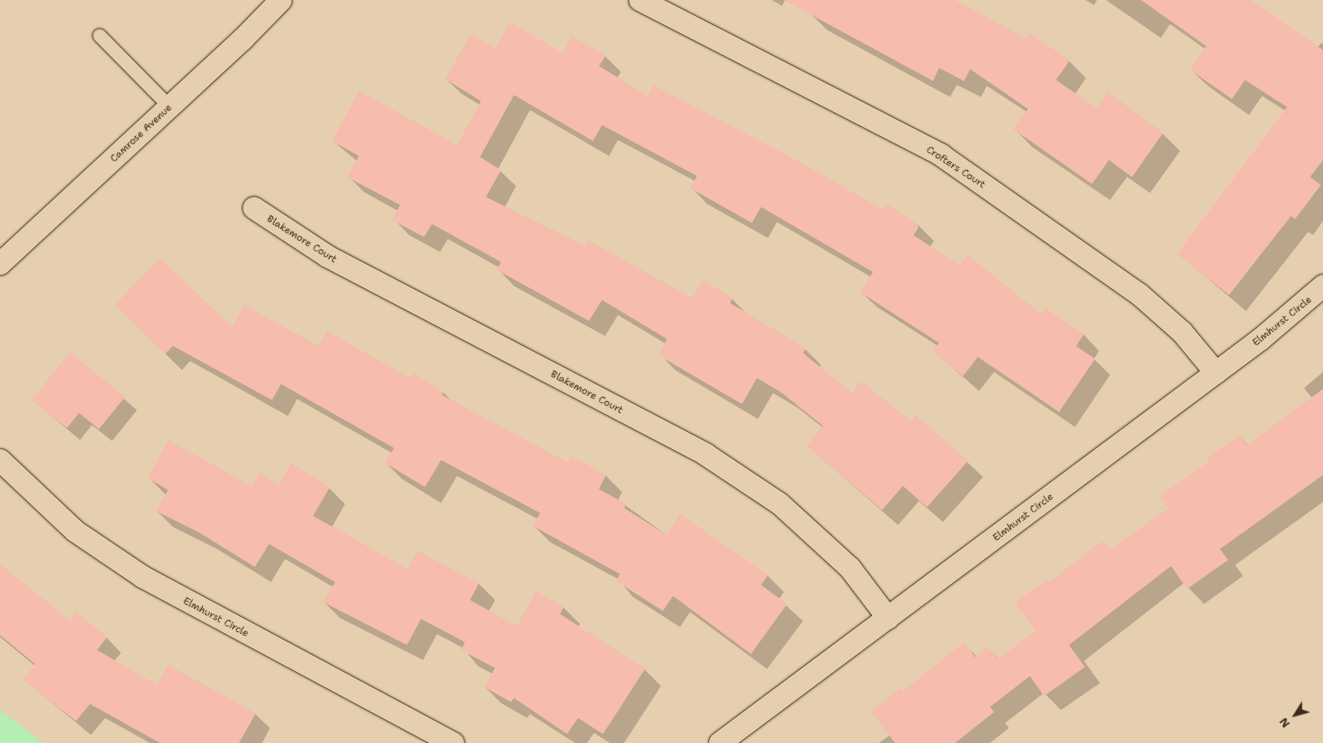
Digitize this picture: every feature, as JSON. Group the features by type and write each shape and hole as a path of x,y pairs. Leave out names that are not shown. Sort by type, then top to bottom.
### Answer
{"street":[{"name":"Camrose Avenue","path":"0,264 243,39 281,0"},
{"name":"Crofters Court","path":"640,0 941,155 1139,294 1182,332 1216,373"},
{"name":"Blakemore Court","path":"254,208 327,256 705,454 780,504 850,568 888,618"},
{"name":"Elmhurst Circle","path":"720,743 1216,373 1298,310 1323,286"},
{"name":"Elmhurst Circle","path":"0,460 74,531 143,577 453,743"}],"lane":[{"path":"99,35 169,106"}],"green space":[{"path":"0,710 43,743 0,743"}],"building":[{"path":"784,0 955,0 1026,38 1029,33 1070,60 1056,80 1097,108 1108,92 1163,133 1132,177 1109,160 1092,184 1013,129 1028,109 970,69 964,81 939,68 933,81"},
{"path":"1141,0 1251,0 1323,50 1323,160 1310,177 1321,185 1295,219 1291,216 1229,295 1177,254 1287,107 1245,80 1232,99 1190,70 1206,46"},
{"path":"510,22 562,53 572,36 606,55 599,66 648,96 653,85 800,162 884,210 887,204 919,225 913,235 960,265 968,255 1041,314 1045,308 1084,334 1076,346 1095,359 1059,412 978,357 963,376 932,351 939,343 860,292 873,272 761,207 752,223 690,188 697,176 602,125 593,141 514,95 480,157 501,170 486,197 585,246 588,240 692,298 703,280 733,298 730,303 806,348 803,353 852,393 861,381 911,421 916,415 968,461 927,507 903,486 882,510 807,446 823,426 782,393 757,378 742,404 658,355 667,339 602,300 589,321 497,270 501,262 432,224 424,237 392,220 400,205 347,177 359,156 332,141 359,91 457,145 481,101 445,79 471,34 495,48"},
{"path":"160,258 232,327 244,305 319,346 327,331 410,378 413,373 444,392 442,395 567,462 571,456 606,475 599,489 626,504 624,508 667,535 680,514 768,575 761,585 787,604 751,654 673,596 663,611 616,581 620,574 533,526 540,513 441,460 425,487 385,463 394,448 281,384 272,400 173,346 165,354 115,305"},
{"path":"70,352 125,397 99,429 79,413 67,428 32,400"},
{"path":"1323,389 1323,475 1220,549 1228,560 1187,589 1171,566 1069,645 1085,667 1044,696 1030,676 990,707 994,712 955,743 895,743 871,711 901,688 903,691 964,642 975,657 987,647 997,659 1036,631 1015,602 1048,580 1050,582 1102,541 1109,550 1169,508 1160,496 1210,461 1207,458 1240,435 1247,445"},
{"path":"168,440 252,486 260,473 279,485 291,463 330,487 313,516 408,569 417,551 479,583 470,600 517,626 536,591 564,607 560,614 645,669 603,734 578,718 567,734 514,698 511,702 484,687 495,668 461,650 465,642 421,619 407,645 323,602 335,582 269,544 255,567 200,533 156,511 168,490 148,478"},
{"path":"0,564 70,621 76,612 107,637 97,650 157,685 168,665 256,713 239,743 160,743 90,704 76,721 23,680 35,664 0,635"}]}
